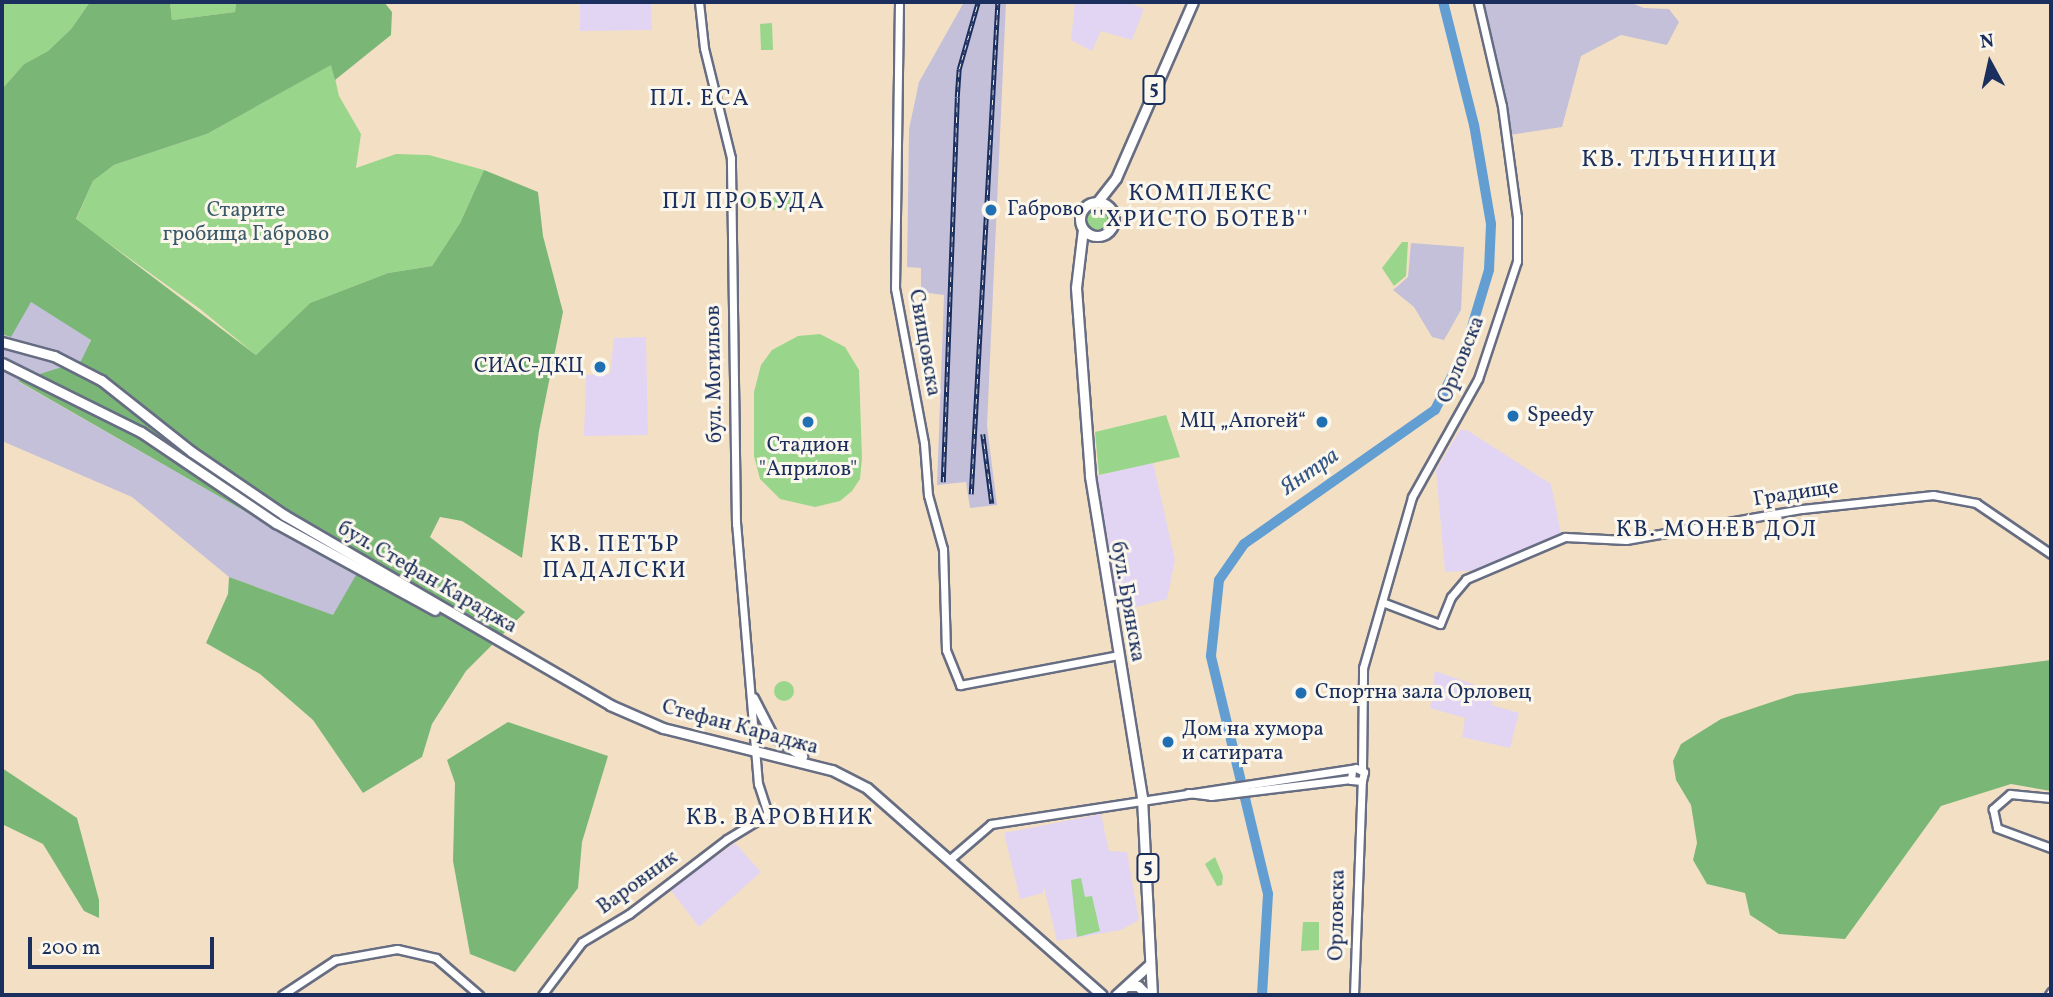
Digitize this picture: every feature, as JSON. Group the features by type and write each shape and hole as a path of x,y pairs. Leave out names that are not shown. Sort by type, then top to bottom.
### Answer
{"main road":[{"name":"5","path":"1083,229 1083,209 1098,201 1116,178 1193,2"},
{"name":"5","path":"1079,251 1097,236 1112,229 1116,178"},
{"path":"1098,201 1113,211"},
{"path":"1083,229 1097,236"},
{"name":"бул. Брянска","path":"1083,229 1076,288 1090,476 1143,798 1149,995"},
{"name":"бул. Стефан Караджа","path":"2,342 78,366 284,515 515,649"},
{"name":"бул. Стефан Караджа","path":"2,363 128,425 276,523 394,591 515,649"},
{"path":"171,452 179,441"},
{"name":"Стефан Караджа","path":"515,649 648,722 757,748 832,771 879,797 1102,995"},
{"path":"753,698 778,741 832,771"},
{"path":"1120,991 1150,961"},
{"path":"1091,984 1120,991 1138,986 1149,995"},
{"path":"1091,984 1096,995"}],"street":[{"name":"бул. Могильов","path":"699,2 704,48 731,158 734,476 758,784 768,814"},
{"name":"Свищовска","path":"899,2 895,288 924,443 928,495 943,549 946,650 960,684 1119,655"},
{"name":"Орловска","path":"1354,995 1359,794 1357,773 1363,668 1412,497 1478,379 1517,261 1517,217 1502,106 1478,2"},
{"name":"Градище","path":"1382,601 1440,624 1451,597 1465,579 1565,537 1626,540 1802,509 1902,497 1964,498 2051,554"},
{"path":"949,860 991,824 1143,798 1357,773"},
{"path":"2051,798 2010,794 1993,809 1997,828 2051,848"},
{"name":"Варовник","path":"542,995 582,942 629,914 727,839 768,814"},
{"path":"282,995 335,960 397,949 436,958 479,995"}],"shaded area":[{"path":"580,2 651,2 652,30 580,31"},
{"path":"964,2 1006,2 987,426 997,505 970,508 966,482 937,485 944,295 921,292 921,268 907,267 909,129 919,82"},
{"path":"1075,2 1128,2 1144,9 1132,40 1101,31 1092,51 1071,40"},
{"path":"1484,2 1629,2 1644,8 1669,9 1679,22 1667,45 1621,35 1581,56 1562,127 1510,135"},
{"path":"1411,243 1464,247 1461,310 1444,340 1432,337 1414,307 1393,290 1408,277"},
{"path":"30,301 91,339 82,361 19,382 357,575 334,616 229,577 132,497 2,441 2,334 11,336"},
{"path":"646,337 648,435 584,436 586,375 610,374 614,338"},
{"path":"1460,430 1467,430 1551,484 1561,533 1481,570 1445,572 1436,470"},
{"path":"1153,462 1175,560 1167,599 1117,612 1093,477"},
{"path":"1435,671 1495,692 1492,705 1519,713 1510,748 1462,737 1465,718 1430,708"},
{"path":"1101,814 1109,851 1127,852 1139,920 1121,930 1057,941 1044,887 1043,893 1020,899 1004,833"},
{"path":"735,843 761,872 699,927 670,889"}],"green space":[{"path":"2,2 90,2 71,29 48,51 24,64 2,89"},
{"path":"90,2 170,2 172,20 235,12 236,2 384,2 392,12 391,35 335,80 331,65 207,134 114,165 93,181 76,219 256,355 310,303 388,273 432,266 460,223 484,170 538,192 543,236 563,312 539,431 522,558 462,521 440,517 430,537 525,612 466,671 432,724 422,757 363,793 313,720 260,674 206,643 228,594 229,577 333,615 356,575 18,381 81,361 91,340 31,302 11,337 2,334 2,89 24,64 48,51 71,29"},
{"path":"170,2 236,2 235,12 172,20"},
{"path":"772,23 773,50 761,50 760,24"},
{"name":"Старите гробища Габрово","path":"332,64 339,96 361,134 356,168 396,154 429,155 484,170 460,223 432,266 388,273 310,303 256,355 200,309 76,220 93,181 114,165 207,134"},
{"path":"791,197 792,210 748,209 748,198"},
{"path":"1097,208 1105,211 1108,219 1105,227 1097,230 1089,227 1086,219 1089,211"},
{"path":"1402,242 1408,242 1406,276 1394,286 1382,268"},
{"name":"Стадион \"Априлов\"","path":"820,334 845,347 859,370 862,458 860,479 852,491 840,501 815,507 780,499 760,479 754,456 754,392 761,365 772,350 798,336"},
{"path":"1166,415 1180,457 1099,475 1095,432"},
{"path":"2051,660 2051,791 2011,784 1941,806 1845,939 1779,934 1750,915 1745,893 1707,884 1693,860 1697,843 1691,805 1676,780 1673,761 1681,744 1721,719 1796,694"},
{"path":"784,681 791,684 794,691 791,698 784,701 777,698 774,691 777,684"},
{"path":"508,722 608,756 582,842 578,888 515,972 470,954 453,861 455,783 447,760"},
{"path":"2,768 77,818 99,900 99,918 84,911 43,844 2,824"},
{"path":"1215,857 1223,876 1222,885 1217,886 1205,864"},
{"path":"1081,878 1085,897 1092,896 1100,931 1077,937 1071,880"},
{"path":"1303,922 1319,922 1319,950 1301,951"}],"waterway":[{"name":"Янтра","path":"1262,995 1268,894 1211,656 1219,580 1244,544 1435,410 1465,350 1489,270 1491,224 1474,125 1443,2"}],"railway":[{"path":"943,482 959,69 978,2"},
{"path":"971,494 998,2"},
{"path":"983,434 992,503"}],"place":[{"name":"Габрово","path":"991,210"},
{"name":"СИАС-ДКЦ","path":"600,367"},
{"name":"Speedy","path":"1513,416"},
{"name":"Стадион \"Априлов\"","path":"808,422"},
{"name":"МЦ „Апогей“","path":"1322,422"},
{"name":"Спортна зала Орловец","path":"1301,693"},
{"name":"Дом на хумора и сатирата","path":"1168,742"}],"district":[{"name":"ПЛ. ЕСА","path":"700,99"},
{"name":"КВ. ТЛЪЧНИЦИ","path":"1680,161"},
{"name":"ПЛ ПРОБУДА","path":"744,202"},
{"name":"КОМПЛЕКС ''ХРИСТО БОТЕВ''","path":"1201,207"},
{"name":"КВ. МОНЕВ ДОЛ","path":"1717,530"},
{"name":"КВ. ПЕТЪР ПАДАЛСКИ","path":"615,558"},
{"name":"КВ. ВАРОВНИК","path":"780,818"}]}
